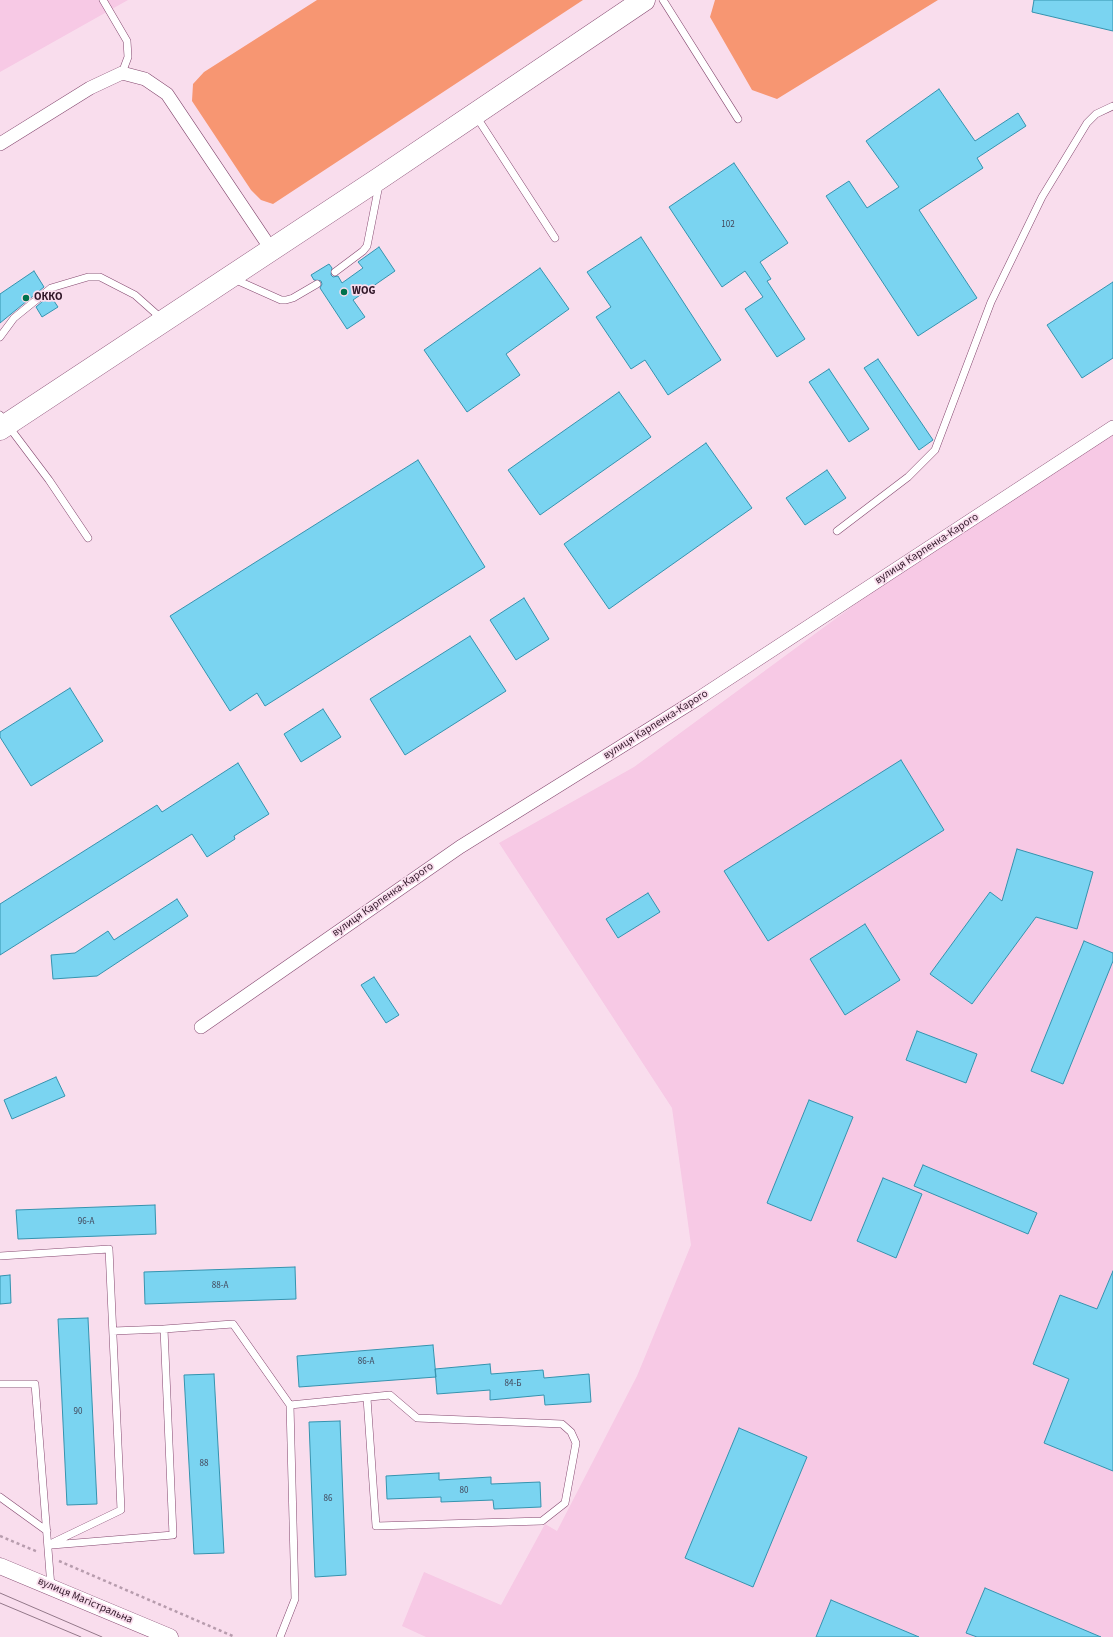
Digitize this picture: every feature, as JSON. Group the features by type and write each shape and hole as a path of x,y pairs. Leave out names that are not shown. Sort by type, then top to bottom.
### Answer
{"highway":[{"path":"2,423 231,277 644,0"}],"street":[{"path":"0,144 90,88 122,73 145,79 166,94 271,249"},
{"name":"вулиця Карпенка-Карого","path":"201,1027 460,847 705,694 1113,427"},
{"name":"вулиця Магістральна","path":"0,1566 170,1637"}],"lane":[{"path":"103,0 127,41 128,57 122,73"},
{"path":"663,0 738,119"},
{"path":"837,531 908,477 935,450 992,302 1042,197 1087,123 1096,114 1113,106"},
{"path":"475,114 555,238"},
{"path":"335,272 364,252 367,246 380,178"},
{"path":"0,337 14,318 51,288 88,277 100,277 135,296 164,321"},
{"path":"231,277 281,300 293,298 317,284"},
{"path":"2,423 49,480 88,538"},
{"path":"0,1256 109,1249 122,1510 48,1545"},
{"path":"113,1331 233,1324 290,1405 295,1599 280,1637"},
{"path":"48,1545 173,1535 164,1329"},
{"path":"0,1384 35,1384 51,1587"},
{"path":"290,1405 390,1395 417,1418 562,1424 571,1432 576,1443 565,1503 542,1521 376,1526 367,1398"},
{"path":"0,1497 47,1531"}],"path":[{"path":"0,1536 235,1637"}],"shaded area":[{"path":"0,0 128,0 0,72"},
{"path":"317,0 583,0 273,204 261,200 251,190 192,101 193,84 204,72"},
{"path":"715,0 938,0 777,99 752,90 710,17"},
{"path":"1113,424 1113,1637 426,1637 402,1626 424,1572 501,1605 545,1524 557,1531 637,1376 691,1245 672,1108 499,843 634,767 1001,497"}],"building":[{"path":"1034,0 1113,0 1113,31 1032,12"},
{"path":"939,89 975,141 1018,113 1026,126 977,158 983,168 919,210 977,298 918,336 826,196 849,181 867,208 899,187 866,141"},
{"path":"734,163 788,243 760,262 771,279 767,281 805,339 777,357 745,309 763,297 745,271 722,287 669,207"},
{"path":"641,237 721,360 668,395 645,360 631,369 596,317 611,307 587,272"},
{"name":"WOG","path":"379,247 395,271 353,300 365,317 347,329 320,288 322,284 321,281 314,280 311,275 329,264 332,268 331,275 333,277 338,276 342,283 363,268 358,262"},
{"path":"540,268 569,309 506,354 520,375 467,412 424,350"},
{"name":"ОККО","path":"34,271 44,287 0,323 0,294"},
{"path":"1113,282 1113,358 1082,378 1047,325"},
{"path":"50,295 58,307 42,317 36,307"},
{"path":"878,359 933,440 919,450 864,368"},
{"path":"829,369 869,429 849,442 809,382"},
{"path":"619,392 651,437 540,515 508,470"},
{"path":"706,443 752,508 609,609 564,544"},
{"path":"418,460 485,567 265,706 257,693 230,711 170,616"},
{"path":"827,470 846,498 805,525 786,498"},
{"path":"524,598 549,639 516,660 490,620"},
{"path":"470,636 506,691 405,755 370,699"},
{"path":"70,688 103,741 31,786 0,737 0,732"},
{"path":"323,709 341,737 301,762 284,734"},
{"path":"901,760 944,830 768,941 724,871"},
{"path":"238,763 269,814 234,836 235,839 207,857 192,834 0,955 0,904 157,805 162,812"},
{"path":"1017,849 1093,872 1077,929 1036,917 972,1004 930,974 990,892 1002,901"},
{"path":"648,893 660,912 618,938 606,919"},
{"path":"177,899 188,916 97,976 53,979 51,955 75,953 108,931 114,940"},
{"path":"865,924 900,980 845,1015 810,959"},
{"path":"1084,941 1113,953 1113,961 1063,1084 1031,1071"},
{"path":"374,977 399,1015 386,1023 361,985"},
{"path":"917,1031 977,1054 966,1083 906,1060"},
{"path":"56,1077 65,1096 12,1119 4,1100"},
{"path":"809,1100 853,1117 811,1221 767,1203"},
{"path":"923,1165 1037,1213 1028,1234 914,1186"},
{"path":"883,1178 922,1194 896,1258 857,1241"},
{"path":"155,1205 156,1234 18,1239 16,1210"},
{"path":"295,1267 296,1299 145,1304 144,1272"},
{"path":"1113,1271 1113,1471 1044,1443 1069,1379 1033,1364 1060,1295 1097,1309"},
{"path":"10,1275 11,1303 0,1304 0,1276"},
{"path":"88,1318 97,1504 67,1505 58,1319"},
{"path":"433,1345 436,1377 299,1387 297,1356"},
{"path":"490,1364 491,1374 543,1370 544,1378 589,1374 591,1402 545,1405 544,1395 490,1400 490,1390 437,1394 435,1369"},
{"path":"214,1374 224,1553 194,1554 184,1375"},
{"path":"340,1421 346,1575 315,1577 309,1422"},
{"path":"739,1428 807,1457 753,1587 685,1558"},
{"path":"439,1473 439,1480 491,1477 491,1484 540,1482 541,1507 494,1509 493,1500 441,1502 441,1497 387,1499 386,1476"},
{"path":"985,1588 1101,1637 977,1637 966,1633"},
{"path":"831,1600 919,1637 816,1637"}],"tram line":[{"path":"0,1593 102,1637"},
{"path":"0,1603 81,1637"}],"place":[{"name":"WOG","path":"344,292"},
{"name":"ОККО","path":"26,298"}]}
